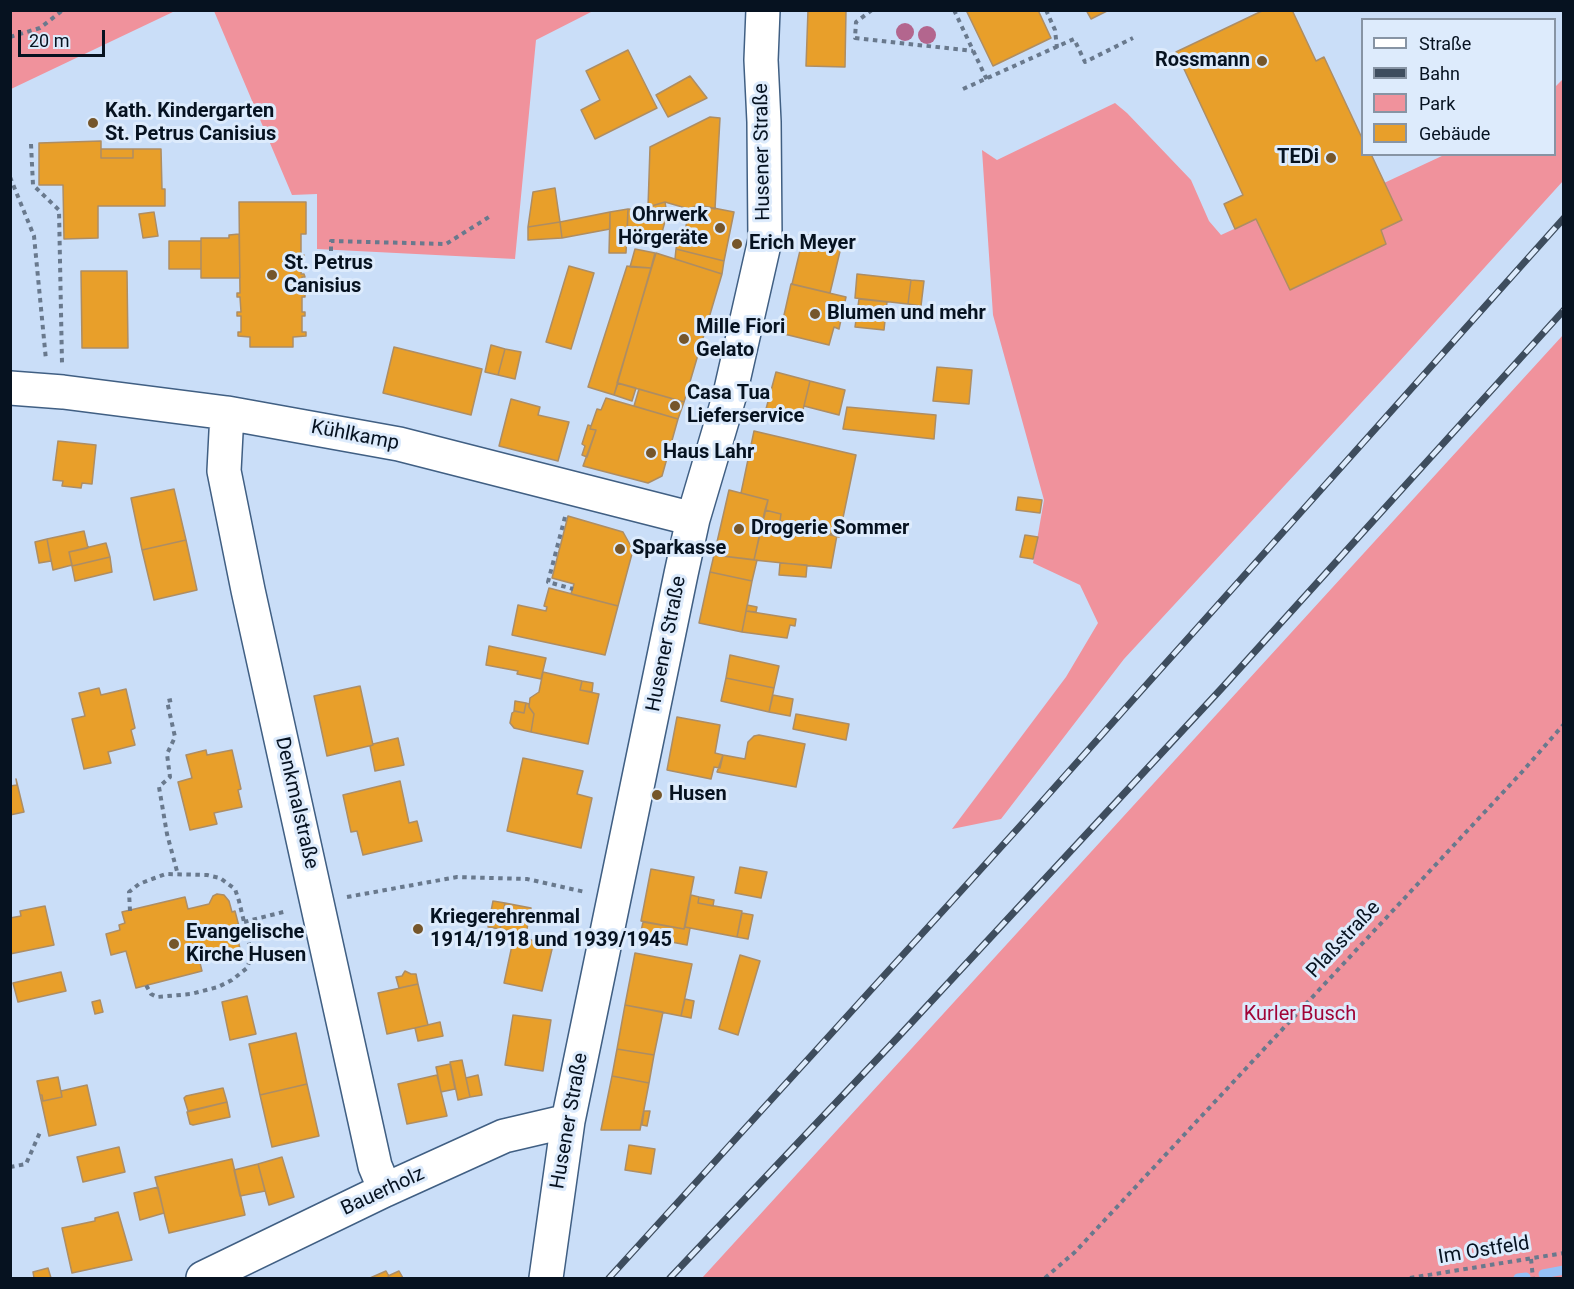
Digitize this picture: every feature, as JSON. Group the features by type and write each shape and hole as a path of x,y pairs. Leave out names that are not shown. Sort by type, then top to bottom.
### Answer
{"street":[{"name":"Husener Straße","path":"546,1278 568,1120 693,519 730,394 765,240 761,60 763,10"},
{"name":"Kühlkamp","path":"10,388 56,391 227,412 399,444 693,519"},
{"name":"Denkmalstraße","path":"227,412 224,471 248,590 375,1166 385,1190"},
{"name":"Bauerholz","path":"202,1278 504,1136 568,1120"}],"path":[{"path":"10,37 40,28 63,10"},
{"path":"872,10 855,22 855,38 974,51"},
{"path":"954,10 987,80"},
{"path":"1046,10 1055,30 1056,48"},
{"path":"963,89 1074,39 1085,62 1133,38"},
{"path":"31,144 33,186 59,210 56,391"},
{"path":"10,177 33,236 56,391"},
{"path":"332,251 331,241 446,243 489,217"},
{"path":"567,511 548,582 573,589"},
{"path":"172,700 167,701 175,737 167,754 170,777 159,787 167,834 178,875"},
{"name":"Plaßstraße","path":"1045,1278 1075,1252 1522,772 1563,724"},
{"path":"130,911 129,892 139,884 166,874 207,874 228,882 237,895 250,947 250,960 247,968 232,980 192,994 165,998 151,994 146,985"},
{"path":"244,922 318,903 457,877 527,879 614,897"},
{"path":"10,1167 26,1164 41,1130"},
{"name":"Im Ostfeld","path":"1410,1278 1563,1253"},
{"path":"1531,1259 1533,1278"}],"green space":[{"path":"11,10 175,10 175,11 11,89"},
{"path":"214,11 593,11 536,40 515,259 317,249 317,194 292,195"},
{"path":"1563,79 1563,181 1124,659 1001,819 952,829 1066,677 1098,623 1080,585 1033,563 1044,500 993,315 982,150 997,160 1115,103 1191,180 1209,221 1221,235 1256,219 1290,289 1386,244 1381,230 1402,220 1384,183 1442,156 1556,156 1556,86"},
{"name":"Kurler Busch","path":"1563,335 1563,1278 702,1278"}],"building":[{"path":"808,10 846,10 845,67 806,66"},
{"path":"966,10 1038,10 1051,38 993,66"},
{"path":"1086,10 1109,10 1091,19"},
{"path":"1264,10 1292,10 1316,61 1324,57 1361,136 1361,156 1372,156 1402,220 1381,230 1386,244 1290,290 1256,219 1235,229 1224,204 1243,195 1176,52"},
{"path":"628,50 657,108 595,139 581,110 600,100 586,71"},
{"path":"690,76 707,98 668,117 656,95"},
{"path":"710,117 720,118 715,209 698,205 689,209 665,202 648,207 650,147"},
{"path":"101,141 101,158 133,158 133,149 161,149 162,189 165,189 165,206 98,206 98,238 64,239 63,185 39,185 39,143"},
{"path":"101,149 133,149 133,158 101,158"},
{"path":"555,188 560,222 528,227 533,192"},
{"name":"St. Petrus Canisius","path":"239,202 306,202 306,234 301,234 301,255 304,255 304,258 302,258 301,274 305,277 302,277 302,294 305,293 305,297 302,297 302,312 305,312 305,316 302,316 302,332 306,332 306,336 293,337 293,347 250,347 250,337 238,336 238,332 241,332 241,316 237,316 237,312 241,312 240,297 237,297 237,293 240,293"},
{"path":"665,202 667,214 661,236 627,236 628,209 648,211 648,207"},
{"path":"698,205 734,212 724,261 676,249 679,231 685,232 689,209"},
{"path":"628,209 626,253 609,253 610,212"},
{"path":"154,212 158,236 143,238 139,214"},
{"path":"610,212 610,229 562,238 560,222"},
{"path":"560,222 562,238 528,240 528,227"},
{"path":"239,234 240,278 201,278 201,238 229,238 229,235"},
{"path":"804,234 842,243 830,293 792,284"},
{"path":"169,241 201,241 201,269 169,269"},
{"path":"635,249 655,253 651,268 630,267"},
{"path":"676,249 724,261 722,274 675,259"},
{"path":"656,253 722,274 684,402 617,383"},
{"path":"569,266 594,273 571,349 546,342"},
{"path":"627,266 651,268 614,395 588,387"},
{"path":"81,271 127,271 128,348 82,348"},
{"path":"857,274 911,280 908,304 855,298"},
{"path":"911,280 924,281 921,306 908,304"},
{"path":"791,284 846,297 839,329 834,327 829,345 780,333"},
{"path":"859,299 887,302 884,330 855,327"},
{"path":"491,345 505,349 498,375 485,372"},
{"path":"394,347 482,369 471,415 383,393"},
{"path":"505,349 521,352 515,379 498,375"},
{"path":"937,367 972,370 969,404 933,401"},
{"path":"776,372 810,381 801,418 766,409"},
{"path":"810,381 845,390 839,415 804,406"},
{"path":"618,383 636,388 632,401 614,395"},
{"path":"639,389 684,402 678,419 634,406"},
{"path":"606,398 678,419 662,476 648,483 583,466 596,430 590,429 597,409 601,410"},
{"path":"511,399 540,407 538,415 569,422 558,461 499,446"},
{"path":"847,407 936,415 934,439 843,429"},
{"path":"588,425 591,426 590,429 596,430 587,457 582,455 585,446 582,444"},
{"path":"754,431 856,455 839,537 805,529 806,526 780,521 781,514 765,510 768,500 741,493"},
{"path":"58,441 96,445 92,484 82,483 81,488 62,486 63,481 53,480"},
{"path":"174,489 186,540 142,550 131,498"},
{"path":"729,490 768,500 754,560 714,555"},
{"path":"1018,497 1042,500 1040,513 1016,510"},
{"path":"765,510 781,514 780,521 837,535 831,568 754,560"},
{"path":"568,516 623,532 633,550 618,606 571,594 574,584 552,578"},
{"path":"84,531 88,548 69,552 72,565 53,570 47,539"},
{"path":"1025,535 1038,537 1033,559 1020,557"},
{"path":"47,539 51,561 39,563 35,542"},
{"path":"186,540 197,590 154,600 142,550"},
{"path":"106,543 110,557 72,566 69,552"},
{"path":"714,555 757,560 752,581 710,572"},
{"path":"110,557 112,572 75,581 72,566"},
{"path":"780,563 807,565 806,577 779,575"},
{"path":"710,572 752,581 742,632 699,623"},
{"path":"549,588 618,606 605,655 512,635 518,605 546,611 547,607 544,606"},
{"path":"747,605 757,607 756,612 746,611"},
{"path":"746,611 796,619 795,626 790,625 787,638 742,632"},
{"path":"489,646 546,658 541,679 517,674 518,671 486,665"},
{"path":"730,655 779,666 774,688 726,678"},
{"path":"543,672 582,681 580,690 599,694 588,744 531,732 534,714 529,707 530,698 539,692"},
{"path":"726,678 774,688 769,712 721,701"},
{"path":"582,681 593,683 592,692 580,690"},
{"path":"360,686 373,745 327,756 314,696"},
{"path":"99,688 101,695 126,689 135,728 131,730 135,745 108,752 111,763 84,769 72,719 85,716 79,693"},
{"path":"773,695 793,699 790,716 769,712"},
{"path":"515,701 526,703 524,713 514,711"},
{"path":"526,703 529,704 534,714 531,732 514,728 510,723 512,713 515,711 524,713"},
{"path":"796,714 849,724 846,740 793,729"},
{"path":"677,717 720,725 715,753 723,755 720,768 714,767 711,779 667,770"},
{"path":"754,736 805,744 796,787 717,772 723,755 745,759 748,742"},
{"path":"398,738 404,765 375,771 370,746"},
{"path":"206,750 207,755 232,750 241,789 238,790 242,807 214,813 217,824 190,830 178,782 192,778 186,755"},
{"path":"523,758 583,771 577,794 592,798 581,848 507,831"},
{"path":"16,779 24,812 10,815 10,786 17,785"},
{"path":"400,781 409,823 417,821 422,841 363,855 357,831 351,832 343,795"},
{"path":"740,867 767,872 761,898 735,893"},
{"path":"651,869 694,877 684,929 641,921"},
{"name":"Evangelische Kirche Husen","path":"224,895 229,901 232,912 235,911 242,938 238,939 240,949 236,957 229,959 221,954 199,959 202,971 136,988 126,951 111,955 106,934 120,930 119,925 125,923 122,912 185,897 188,909 209,904 213,896"},
{"path":"691,895 699,897 698,903 742,911 737,937 685,927"},
{"path":"699,897 714,900 713,906 698,903"},
{"path":"493,901 505,903 500,929 488,927"},
{"path":"505,903 531,908 526,934 500,929"},
{"path":"45,906 54,945 10,954 10,918 21,916 20,911"},
{"path":"742,913 753,915 748,939 737,937"},
{"path":"643,922 690,928 687,945 640,936"},
{"path":"514,936 553,945 542,991 504,983"},
{"path":"635,953 692,964 681,1016 625,1005"},
{"path":"740,955 760,961 738,1035 719,1029"},
{"path":"405,971 416,974 418,984 399,988 396,977 402,976"},
{"path":"61,972 66,991 18,1002 13,983"},
{"path":"418,984 428,1025 387,1034 378,993"},
{"path":"247,996 256,1034 230,1040 222,1002"},
{"path":"685,999 694,1001 691,1018 681,1016"},
{"path":"100,1000 103,1012 95,1014 92,1002"},
{"path":"625,1005 663,1012 654,1055 617,1049"},
{"path":"513,1015 551,1020 543,1071 505,1065"},
{"path":"440,1022 443,1036 418,1041 415,1028"},
{"path":"296,1033 307,1084 260,1095 249,1044"},
{"path":"617,1049 654,1055 649,1083 612,1076"},
{"path":"462,1060 470,1097 458,1100 450,1062"},
{"path":"450,1064 455,1089 441,1092 436,1067"},
{"path":"437,1075 447,1116 407,1124 398,1084"},
{"path":"478,1075 482,1095 470,1097 466,1078"},
{"path":"612,1076 649,1083 640,1130 601,1130"},
{"path":"58,1077 62,1097 43,1101 37,1081"},
{"path":"307,1084 319,1136 272,1147 260,1095"},
{"path":"87,1085 96,1125 49,1136 40,1095 43,1101 62,1097 61,1091"},
{"path":"223,1088 227,1102 188,1111 184,1098 186,1096"},
{"path":"227,1102 230,1117 190,1124 187,1112"},
{"path":"644,1111 650,1111 647,1126 642,1125"},
{"path":"629,1145 655,1149 651,1174 625,1170"},
{"path":"119,1147 125,1172 83,1182 77,1157"},
{"path":"282,1157 294,1197 269,1205 258,1164"},
{"path":"232,1159 245,1215 169,1233 155,1177"},
{"path":"258,1164 265,1191 240,1196 234,1170"},
{"path":"158,1187 164,1213 140,1220 134,1193"},
{"path":"118,1212 132,1260 72,1273 62,1228 95,1221 95,1218"},
{"path":"48,1268 51,1278 34,1278 33,1272"},
{"path":"386,1271 390,1278 370,1278"},
{"path":"399,1271 403,1278 388,1276"}],"waterway":[{"path":"1543,1274 1564,1270"},
{"path":"1518,1278 1526,1277"}],"railway":[{"path":"609,1278 1021,825 1564,218"},
{"path":"670,1278 900,1035 1221,689 1564,310"}],"place":[{"name":"Rossmann","path":"1262,61"},
{"name":"Kath. Kindergarten St. Petrus Canisius","path":"93,123"},
{"name":"TEDi","path":"1331,158"},
{"name":"Ohrwerk Hörgeräte","path":"720,228"},
{"name":"Erich Meyer","path":"737,244"},
{"name":"St. Petrus Canisius","path":"272,275"},
{"name":"Blumen und mehr","path":"815,314"},
{"name":"Mille Fiori Gelato","path":"684,339"},
{"name":"Casa Tua Lieferservice","path":"675,406"},
{"name":"Haus Lahr","path":"651,453"},
{"name":"Drogerie Sommer","path":"739,529"},
{"name":"Sparkasse","path":"620,549"},
{"name":"Husen","path":"657,795"},
{"name":"Kriegerehrenmal 1914/1918 und 1939/1945","path":"418,929"},
{"name":"Evangelische Kirche Husen","path":"174,944"}]}
